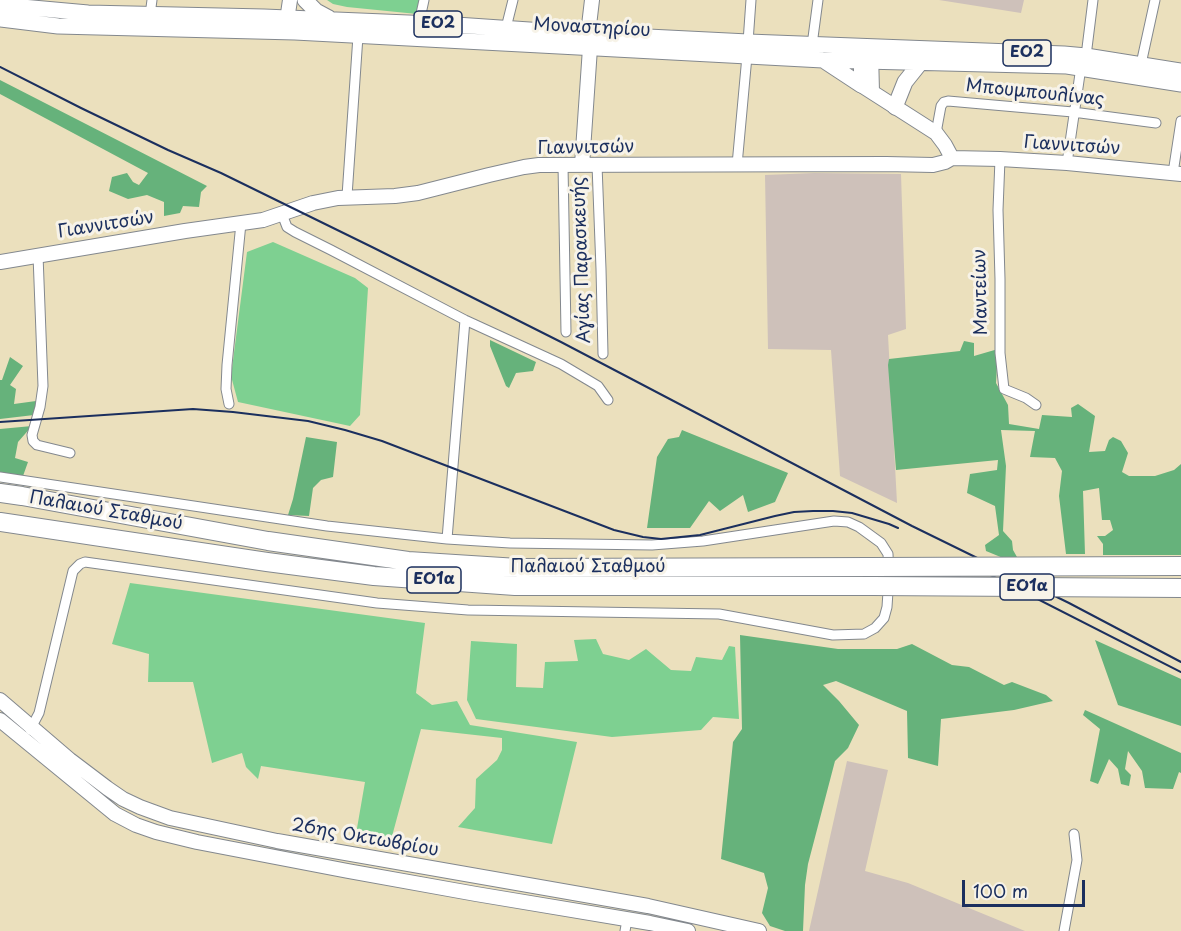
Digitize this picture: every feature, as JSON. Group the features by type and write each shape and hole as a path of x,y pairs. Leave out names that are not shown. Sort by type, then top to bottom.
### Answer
{"highway":[{"name":"Παλαιού Σταθμού","path":"0,493 268,541 408,561 518,568 1181,566"},
{"name":"Παλαιού Σταθμού","path":"0,522 267,562 386,577 515,586 1181,588"}],"main road":[{"path":"290,0 291,25"},
{"path":"291,25 299,0"},
{"path":"305,0 317,12 337,20"},
{"name":"Αγίας Παρασκευής","path":"590,165 589,41 592,0"},
{"name":"Μοναστηρίου","path":"0,5 57,11 151,7 358,36 589,41 747,49 823,60 866,54 1141,64 1181,70"},
{"name":"Μοναστηρίου","path":"0,19 58,26 291,25 337,20 418,23 506,28 589,41"},
{"name":"Μοναστηρίου","path":"747,49 812,45 921,62 1083,62 1181,84"},
{"path":"866,54 867,88"},
{"path":"823,60 936,133 952,158"},
{"path":"895,107 905,82 921,62"},
{"name":"Γιαννιτσών","path":"0,262 263,220 322,201 347,196 413,194 512,169 539,165 933,165 952,158 1067,163 1177,173"},
{"name":"26ης Οκτωβρίου","path":"0,700 70,760 107,788 123,799 170,818 277,841 648,906 759,931"},
{"name":"26ης Οκτωβρίου","path":"0,720 115,814 156,832 197,842 476,894 626,926 688,931"}],"street":[{"path":"418,23 424,0"},
{"path":"506,28 513,0"},
{"path":"737,165 751,0"},
{"path":"812,45 818,0"},
{"path":"1067,163 1073,112 1093,0"},
{"path":"1141,64 1155,0"},
{"path":"347,196 358,36"},
{"name":"Μπουμπουλίνας","path":"936,133 941,106 946,101 1073,112 1156,123"},
{"path":"1177,173 1181,121"},
{"name":"Μαντείων","path":"1000,159 998,210 1000,353 1004,389 1036,405"},
{"path":"563,165 566,333"},
{"name":"Αγίας Παρασκευής","path":"590,165 601,269 603,354"},
{"path":"282,214 287,227 295,232 465,320 561,364 598,386 608,400"},
{"path":"229,404 226,371 241,223"},
{"path":"39,255 43,386 32,435 37,445 70,453"},
{"path":"447,539 465,320"},
{"path":"0,477 327,526 447,539 510,543 652,545 703,541 834,521 848,522 869,532 881,543 888,554 889,576 884,618 875,628 864,634 833,635 719,614 468,610 377,603 85,562 73,571 39,713 23,739"},
{"path":"1064,931 1077,860 1074,834"},
{"path":"648,906 650,927"}],"shaded area":[{"path":"939,0 1024,0 1021,13"},
{"path":"901,174 906,329 888,335 897,503 840,476 831,350 768,349 765,175"},
{"path":"847,761 888,770 865,871 908,883 1025,931 809,931"}],"green space":[{"path":"327,0 420,0 417,14 347,7"},
{"path":"0,80 207,186 201,192 199,207 183,206 180,213 164,216 164,202 147,195 128,199 109,191 112,177 127,173 133,182 139,185 148,173 0,94"},
{"path":"273,242 355,278 368,288 360,415 350,426 238,402 231,376 247,252"},
{"path":"490,340 536,362 533,371 516,373 509,388 506,386 490,346"},
{"path":"964,341 974,343 974,356 998,349 996,383 1008,405 1009,424 1039,429 1042,415 1072,417 1071,408 1078,404 1095,416 1089,452 1105,451 1109,440 1113,437 1121,441 1128,453 1122,472 1129,476 1155,476 1174,470 1181,464 1181,555 1103,555 1103,544 1097,536 1105,536 1113,530 1110,520 1102,520 1099,488 1083,491 1085,554 1066,554 1059,496 1062,471 1055,458 1030,457 1035,431 1001,430 1006,466 1003,531 1012,541 1017,557 1003,558 986,551 985,545 999,535 995,506 967,493 970,474 997,470 998,460 896,470 889,359 960,351"},
{"path":"10,357 23,366 10,385 16,389 14,404 36,401 34,415 0,419 0,380 2,380"},
{"path":"32,426 18,442 15,458 28,462 23,476 0,472 0,429"},
{"path":"682,430 788,473 775,502 748,512 743,495 720,511 709,501 690,528 647,528 657,457 668,439 679,437"},
{"path":"306,437 337,442 333,477 321,480 313,488 309,516 288,515 293,499"},
{"path":"130,583 425,623 416,693 432,705 457,701 470,725 577,742 552,844 458,827 475,808 476,779 497,760 502,750 502,738 421,729 391,840 356,834 365,782 261,766 258,779 246,767 242,753 212,763 193,682 148,682 149,654 112,644"},
{"path":"740,635 838,649 897,649 912,644 952,665 969,667 1004,685 1012,682 1046,695 1053,701 1014,710 941,719 938,766 908,758 907,711 836,681 823,685 859,725 848,748 835,761 808,864 803,931 785,931 770,926 762,913 768,888 764,873 721,859 733,742 742,729"},
{"path":"596,639 603,654 629,660 646,649 671,670 691,671 696,657 722,660 729,646 735,647 739,719 713,717 701,730 612,737 476,719 467,700 471,641 517,644 516,687 543,688 545,662 578,661 574,640"},
{"path":"1095,640 1181,679 1181,726 1118,705"},
{"path":"1085,710 1181,753 1181,773 1179,772 1173,789 1145,788 1142,771 1128,751 1125,769 1131,775 1129,786 1121,784 1118,769 1109,759 1098,784 1090,781 1100,729 1083,715"}],"railway":[{"path":"0,67 168,150 221,173 561,342 912,526 1069,603 1181,662"},
{"path":"0,422 193,409 308,421 382,441 614,530 643,537 661,539 700,535 775,516 813,511 852,513 898,528"},
{"path":"959,559 1181,672"}]}
